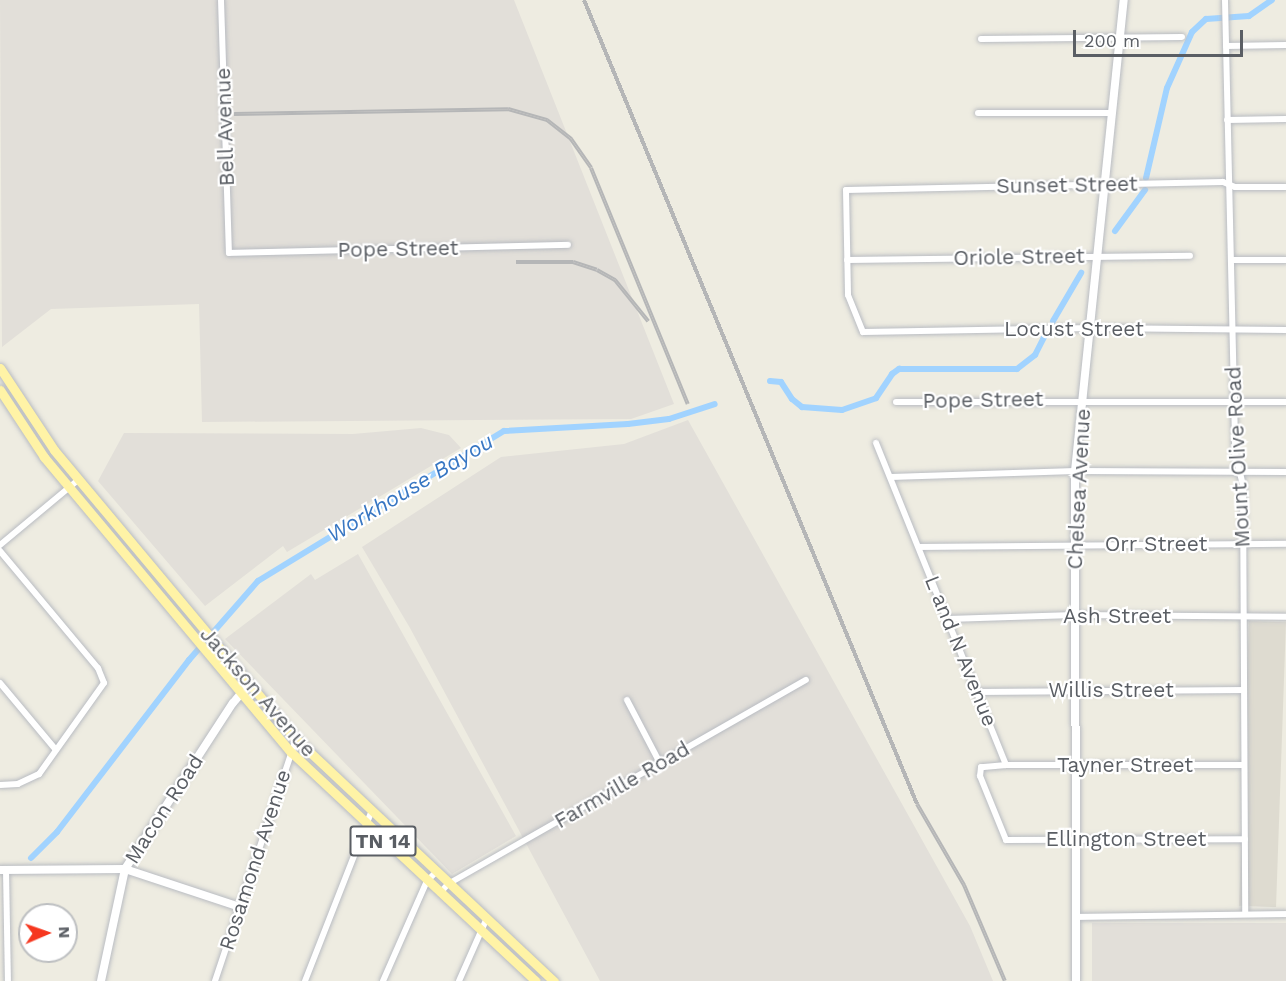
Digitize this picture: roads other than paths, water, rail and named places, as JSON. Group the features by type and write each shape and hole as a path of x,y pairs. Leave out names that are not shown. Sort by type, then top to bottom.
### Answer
{"main road":[{"name":"Chelsea Avenue","path":"1076,981 1075,471 1092,328 1124,0"},
{"name":"Jackson Avenue","path":"0,368 78,480 248,685 296,739 371,813 550,979"},
{"name":"Jackson Avenue","path":"0,390 69,488 239,693 291,752 367,826 536,981"},
{"name":"Macon Road","path":"101,981 125,869 239,693 248,685"},
{"path":"3,870 125,869 240,907"}],"street":[{"name":"Bell Avenue","path":"221,0 229,253"},
{"name":"Mount Olive Road","path":"1225,0 1235,453 1240,473 1245,616 1245,914"},
{"path":"981,39 1182,37"},
{"path":"1226,46 1286,45"},
{"path":"978,113 1112,113"},
{"path":"1227,120 1286,119"},
{"name":"Sunset Street","path":"847,260 846,190 1106,184 1286,187"},
{"name":"Pope Street","path":"229,253 568,245"},
{"name":"Oriole Street","path":"847,260 1190,256"},
{"name":"Locust Street","path":"847,260 848,296 863,332 1092,328 1286,330"},
{"path":"1231,260 1286,260"},
{"name":"Pope Street","path":"897,402 1083,399 1286,402"},
{"name":"L and N Avenue","path":"876,443 1006,765"},
{"path":"891,477 1075,471 1286,472"},
{"path":"0,545 78,480"},
{"name":"Orr Street","path":"919,547 1074,543 1286,544"},
{"path":"0,551 98,668 104,683 39,774 18,784 0,785"},
{"name":"Ash Street","path":"948,619 1074,615 1286,616"},
{"name":"Farmville Road","path":"440,893 448,884 806,680"},
{"path":"0,683 56,750"},
{"name":"Willis Street","path":"978,692 1074,689 1244,690"},
{"path":"627,700 660,763"},
{"name":"Rosamond Avenue","path":"214,981 296,739"},
{"name":"Tayner Street","path":"1006,765 1244,765"},
{"name":"Ellington Street","path":"1006,765 981,767 980,776 1006,840 1245,839"},
{"path":"306,981 371,813"},
{"path":"3,870 8,981"},
{"path":"383,981 427,881 436,872"},
{"path":"1075,917 1286,914"},
{"path":"459,981 486,920"}],"waterway":[{"name":"Workhouse Bayou","path":"1146,178 1167,88 1192,32 1206,19 1249,16 1272,0"},
{"name":"Workhouse Bayou","path":"1115,231 1145,190"},
{"name":"Workhouse Bayou","path":"1053,321 1081,273"},
{"name":"Workhouse Bayou","path":"770,381 781,382 792,399 802,407 842,410 876,398 892,374 899,369 1017,369 1035,355 1046,333"},
{"name":"Workhouse Bayou","path":"31,858 57,832 189,660 258,581 504,431 628,424 669,419 715,404"}],"railway":[{"path":"584,0 917,804 964,885 1005,981"},
{"path":"234,114 508,109 547,120 571,139 591,168 688,404"},
{"path":"516,262 573,262 597,270 615,280 648,321"}]}
